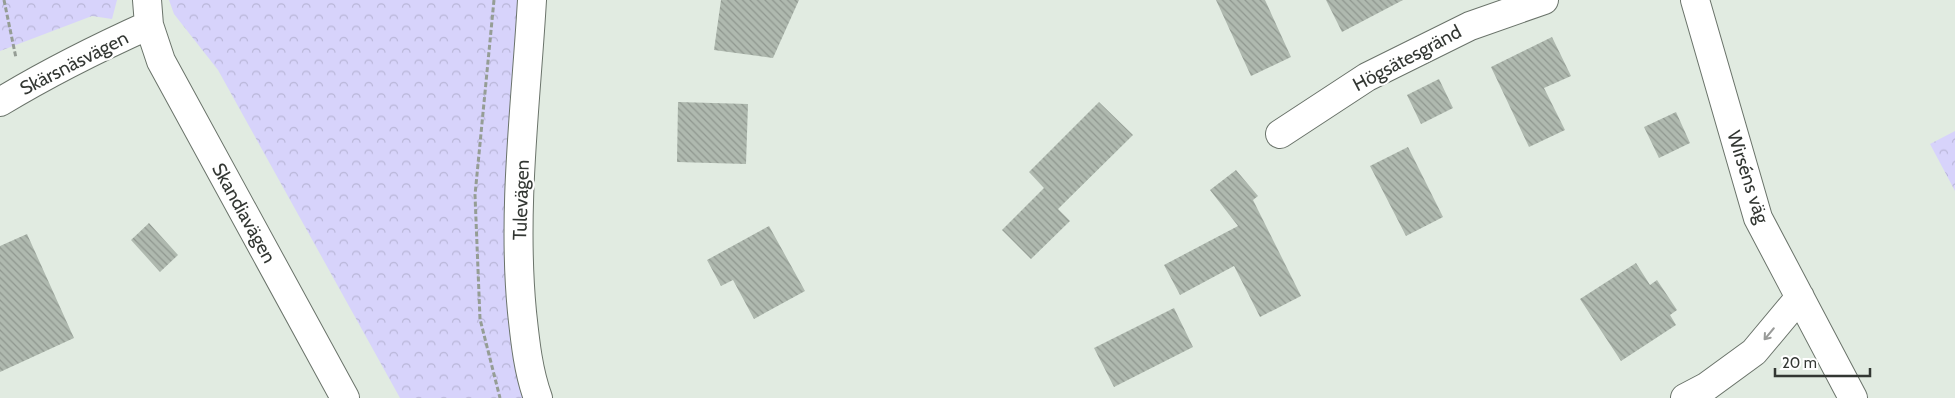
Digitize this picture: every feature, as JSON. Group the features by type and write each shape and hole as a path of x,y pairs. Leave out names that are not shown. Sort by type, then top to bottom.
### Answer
{"street":[{"name":"Tulevägen","path":"532,0 520,183 518,270 524,338 538,398"},
{"name":"Högsätesgränd","path":"1280,134 1367,77 1470,26 1544,0"},
{"name":"Wirséns väg","path":"1695,0 1758,218 1853,398"},
{"name":"Skärsnäsvägen","path":"0,102 97,49 148,12"},
{"name":"Skandiavägen","path":"148,12 161,61 345,398"},
{"path":"1685,398 1706,387 1754,352 1800,297"}],"path":[{"path":"4,0 23,88"},
{"path":"494,0 475,195 480,319 500,398"}],"green space":[{"path":"0,0 117,0 112,19 92,16 0,51"},
{"path":"169,0 521,0 530,398 400,398 218,70 174,14"},
{"path":"1955,131 1955,191 1930,144"}],"building":[{"path":"721,0 799,0 773,58 714,50"},
{"path":"1216,0 1265,0 1291,57 1251,76"},
{"path":"1326,0 1403,0 1342,32"},
{"path":"1552,37 1571,76 1544,88 1565,130 1529,147 1491,67"},
{"path":"1439,79 1453,108 1421,124 1407,95"},
{"path":"678,102 748,104 746,164 677,162"},
{"path":"1099,102 1133,135 1058,209 1070,221 1031,259 1002,230 1044,188 1029,172"},
{"path":"1676,112 1690,143 1659,158 1644,127"},
{"path":"1408,147 1443,217 1406,236 1370,166"},
{"path":"1236,170 1258,196 1253,200 1301,296 1260,317 1234,266 1180,295 1164,265 1238,226 1210,190"},
{"path":"149,223 178,255 160,272 131,240"},
{"path":"769,226 805,291 754,319 733,280 721,286 707,260"},
{"path":"27,234 74,338 0,372 0,246"},
{"path":"1636,263 1650,285 1657,280 1677,310 1670,315 1676,325 1621,361 1580,299"},
{"path":"1174,308 1193,347 1114,387 1094,348"}]}
